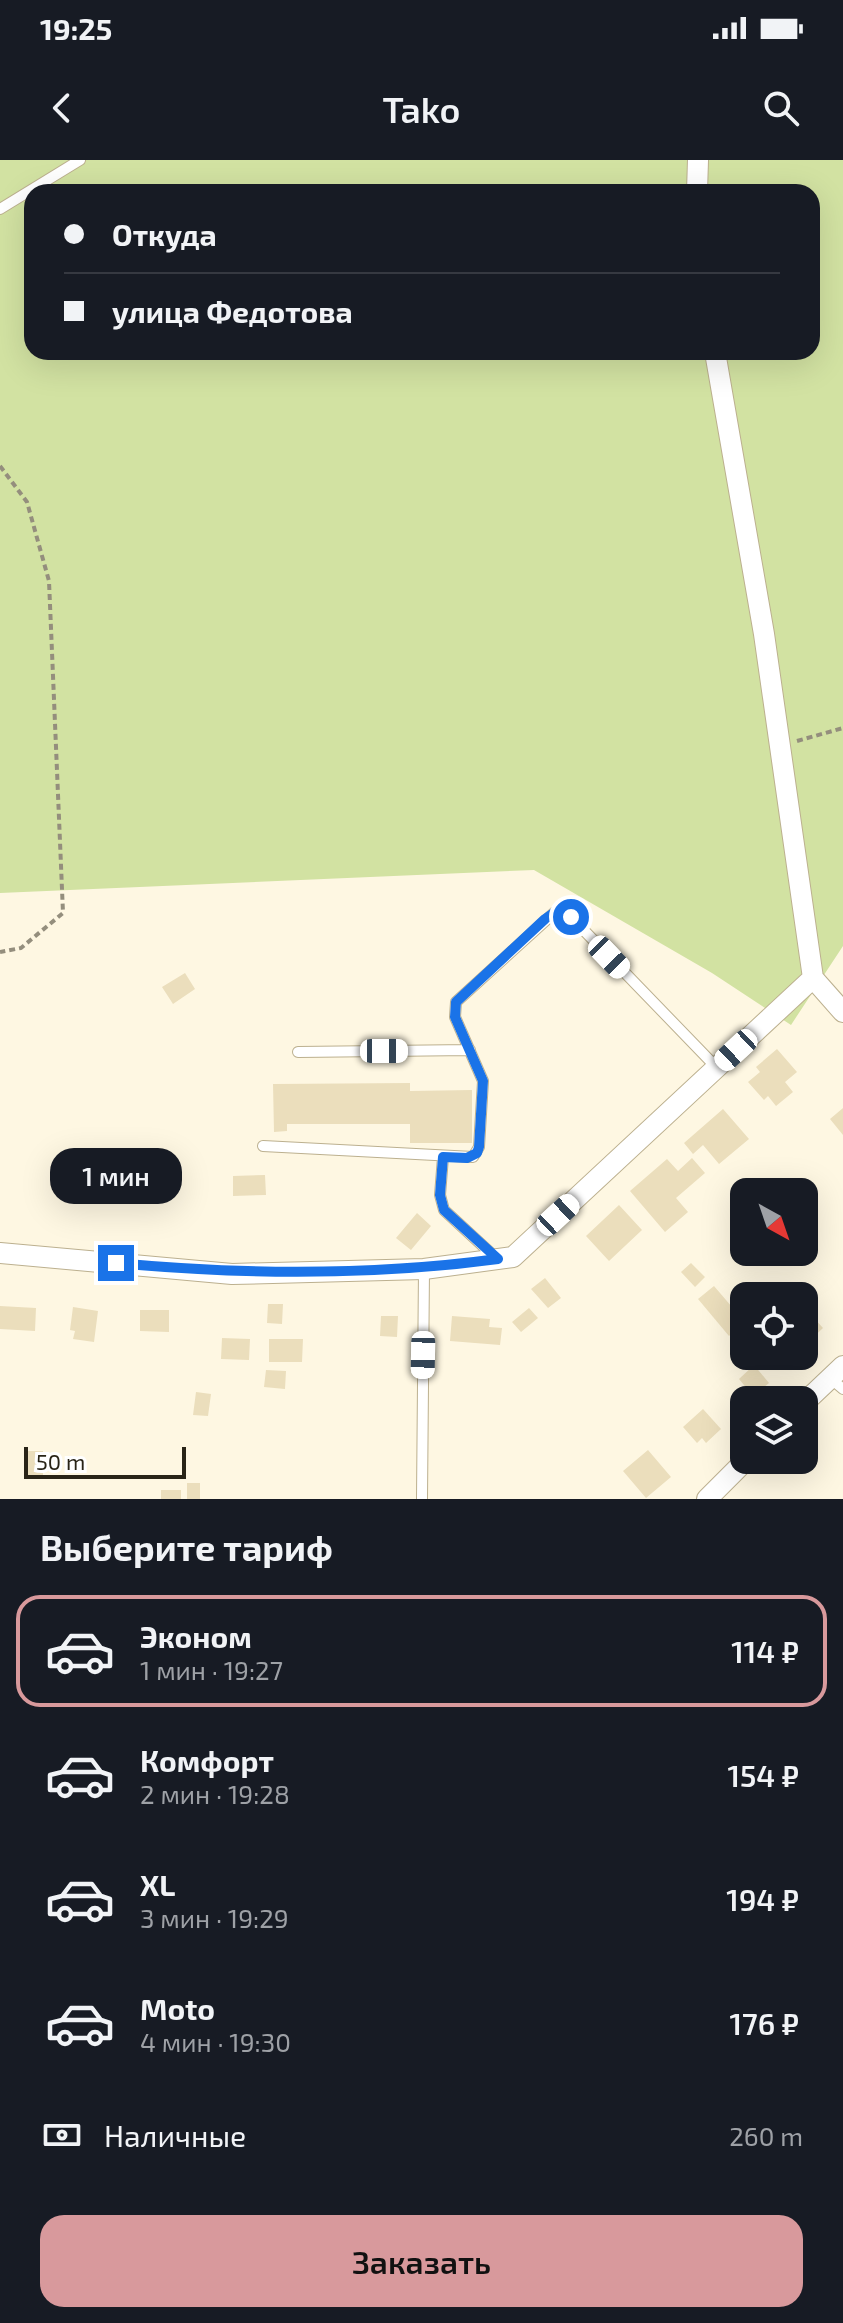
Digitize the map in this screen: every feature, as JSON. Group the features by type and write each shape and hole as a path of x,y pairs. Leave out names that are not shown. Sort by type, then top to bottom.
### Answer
{"street":[{"path":"697,184 698,160"},
{"path":"716,360 780,745 813,978 843,1012"},
{"path":"0,1253 232,1274 424,1269 513,1257 813,978"},
{"path":"818,1393 839,1378"},
{"path":"707,1499 732,1474"}],"lane":[{"path":"41,184 80,160"},
{"path":"0,209 24,194"},
{"path":"263,1146 467,1158 477,1153 483,1081 455,1017 456,1002 555,912 564,913 717,1068"},
{"path":"298,1052 470,1050"},
{"path":"443,1157 440,1195 444,1210 498,1259"},
{"path":"422,1499 424,1269"}],"path":[{"path":"0,466 27,502 49,581 63,913 21,948 0,952"},
{"path":"780,745 843,728"}],"green space":[{"path":"0,160 843,160 843,946 791,1025 712,973 534,870 0,893"}],"building":[{"path":"185,973 195,989 173,1004 162,987"},
{"path":"777,1049 797,1072 785,1082 793,1092 776,1106 768,1096 764,1100 748,1082 760,1072 756,1067"},
{"path":"410,1083 410,1091 472,1090 472,1143 410,1143 410,1124 287,1124 287,1131 274,1132 273,1084"},
{"path":"843,1108 843,1135 830,1119"},
{"path":"723,1109 749,1139 719,1164 703,1145 693,1154 684,1143"},
{"path":"692,1158 705,1173 676,1198 688,1212 665,1232 630,1191 667,1159 678,1171"},
{"path":"265,1175 266,1195 233,1196 233,1176"},
{"path":"619,1205 642,1230 609,1261 586,1236"},
{"path":"417,1213 431,1226 411,1250 396,1238"},
{"path":"691,1263 705,1277 695,1287 681,1272"},
{"path":"545,1278 561,1298 548,1308 531,1289"},
{"path":"714,1286 730,1305 729,1336 698,1299"},
{"path":"268,1304 283,1304 282,1324 267,1323"},
{"path":"0,1306 36,1308 35,1331 0,1329"},
{"path":"73,1307 98,1311 94,1342 73,1339 75,1331 70,1330"},
{"path":"529,1308 538,1318 521,1332 512,1322"},
{"path":"140,1310 169,1310 169,1332 140,1331"},
{"path":"381,1316 398,1316 397,1337 380,1336"},
{"path":"452,1316 490,1319 489,1327 502,1328 500,1345 450,1341"},
{"path":"222,1338 250,1339 249,1360 221,1359"},
{"path":"269,1339 303,1339 302,1362 269,1362"},
{"path":"266,1370 286,1371 285,1389 264,1387"},
{"path":"749,1370 758,1370 769,1383 765,1386 745,1386 739,1379"},
{"path":"196,1392 211,1394 208,1416 193,1415"},
{"path":"703,1409 721,1429 706,1443 702,1438 697,1443 683,1427"},
{"path":"648,1450 671,1477 646,1498 623,1471"},
{"path":"25,1451 43,1451 43,1475 25,1475"},
{"path":"187,1483 200,1483 200,1499 187,1499"},
{"path":"161,1490 181,1490 181,1499 161,1499"}],"route":[{"path":"116,1263 232,1274 424,1269 498,1259 449,1216 441,1204 443,1157 473,1157 479,1147 483,1081 454,1010 462,994 545,919 555,912 571,917"}]}
